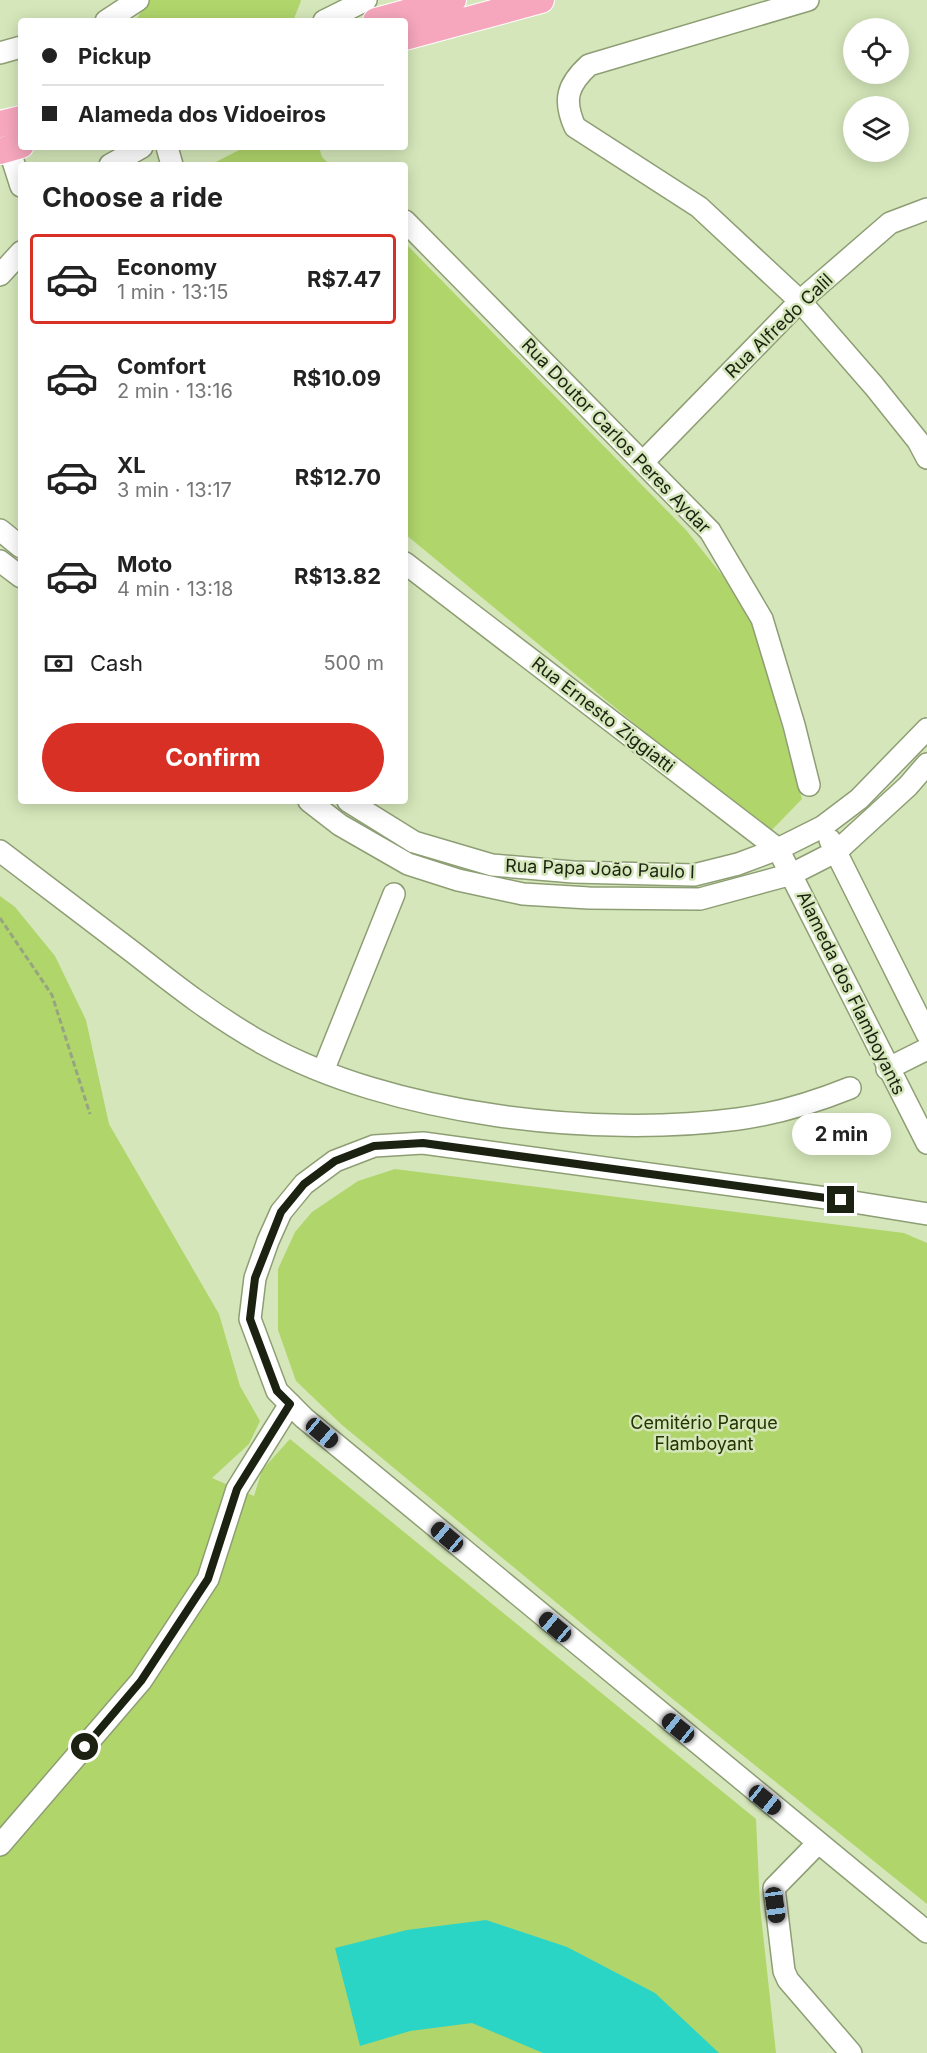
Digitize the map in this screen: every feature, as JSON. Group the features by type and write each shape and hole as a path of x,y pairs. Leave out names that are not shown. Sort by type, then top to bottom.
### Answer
{"main road":[{"path":"387,18 453,0"},
{"path":"408,36 541,0"},
{"path":"0,124 18,119"}],"street":[{"path":"111,18 138,0"},
{"path":"330,18 366,0"},
{"path":"808,0 589,64 573,79 568,96 569,113 575,127 699,207 800,301 874,386 918,441 927,458"},
{"path":"0,53 18,48"},
{"path":"7,147 18,178"},
{"path":"115,162 137,150"},
{"name":"Rua Alfredo Calil","path":"644,461 800,301 890,224 927,209"},
{"name":"Rua Doutor Carlos Peres Aydar","path":"408,224 711,531 762,619 794,725 809,785"},
{"path":"2,272 18,255"},
{"path":"0,530 18,544"},
{"path":"0,561 18,575"},
{"name":"Rua Ernesto Ziggiatti","path":"408,565 778,849 792,874"},
{"name":"Rua Papa João Paulo I","path":"353,804 414,842 492,865 573,872 694,875 738,864 778,849 822,827 859,799 927,729"},
{"name":"Rua Papa João Paulo I","path":"313,804 340,825 408,864 458,880 523,894 589,898 700,899 792,874 837,852 908,786 927,764"},
{"path":"822,827 837,852 927,1034"},
{"path":"0,850 214,1015 266,1046 323,1071 383,1092 470,1110 551,1122 628,1127 739,1119 814,1102 850,1088"},
{"name":"Alameda dos Flamboyants","path":"792,874 887,1069 927,1143"},
{"path":"323,1071 394,894"},
{"path":"887,1069 927,1049"},
{"path":"927,1214 829,1198 435,1144 374,1146 335,1161 304,1184 281,1212 255,1278 250,1319 277,1391 290,1404 546,1620 927,1932"},
{"path":"0,1845 141,1681 190,1607 208,1579 237,1489 290,1404"},
{"path":"818,1843 774,1888 784,1971 788,1980 850,2053"}],"path":[{"path":"0,918 52,994 90,1114"}],"green space":[{"path":"150,0 301,1 294,18 137,18"},
{"path":"239,150 320,150 327,162 216,162"},
{"path":"408,246 686,530 749,609 802,799 768,834 408,536"},
{"path":"0,896 15,907 55,956 86,1020 109,1124 219,1314 240,1386 260,1421 249,1444 212,1478 254,1496 262,1470 290,1439 756,1819 760,1906 776,2053 0,2053"},
{"name":"Cemitério Parque Flamboyant","path":"395,1169 904,1233 927,1243 927,1904 669,1696 342,1425 296,1381 278,1330 278,1269 295,1232 312,1212 358,1181"}],"water":[{"path":"486,1920 567,1947 655,1993 719,2053 543,2053 472,2023 410,2031 360,2046 335,1948 407,1930"}],"route":[{"path":"85,1747 141,1681 208,1579 237,1489 290,1404 277,1391 250,1319 255,1278 281,1212 304,1184 335,1161 374,1146 423,1143 841,1200"}]}
